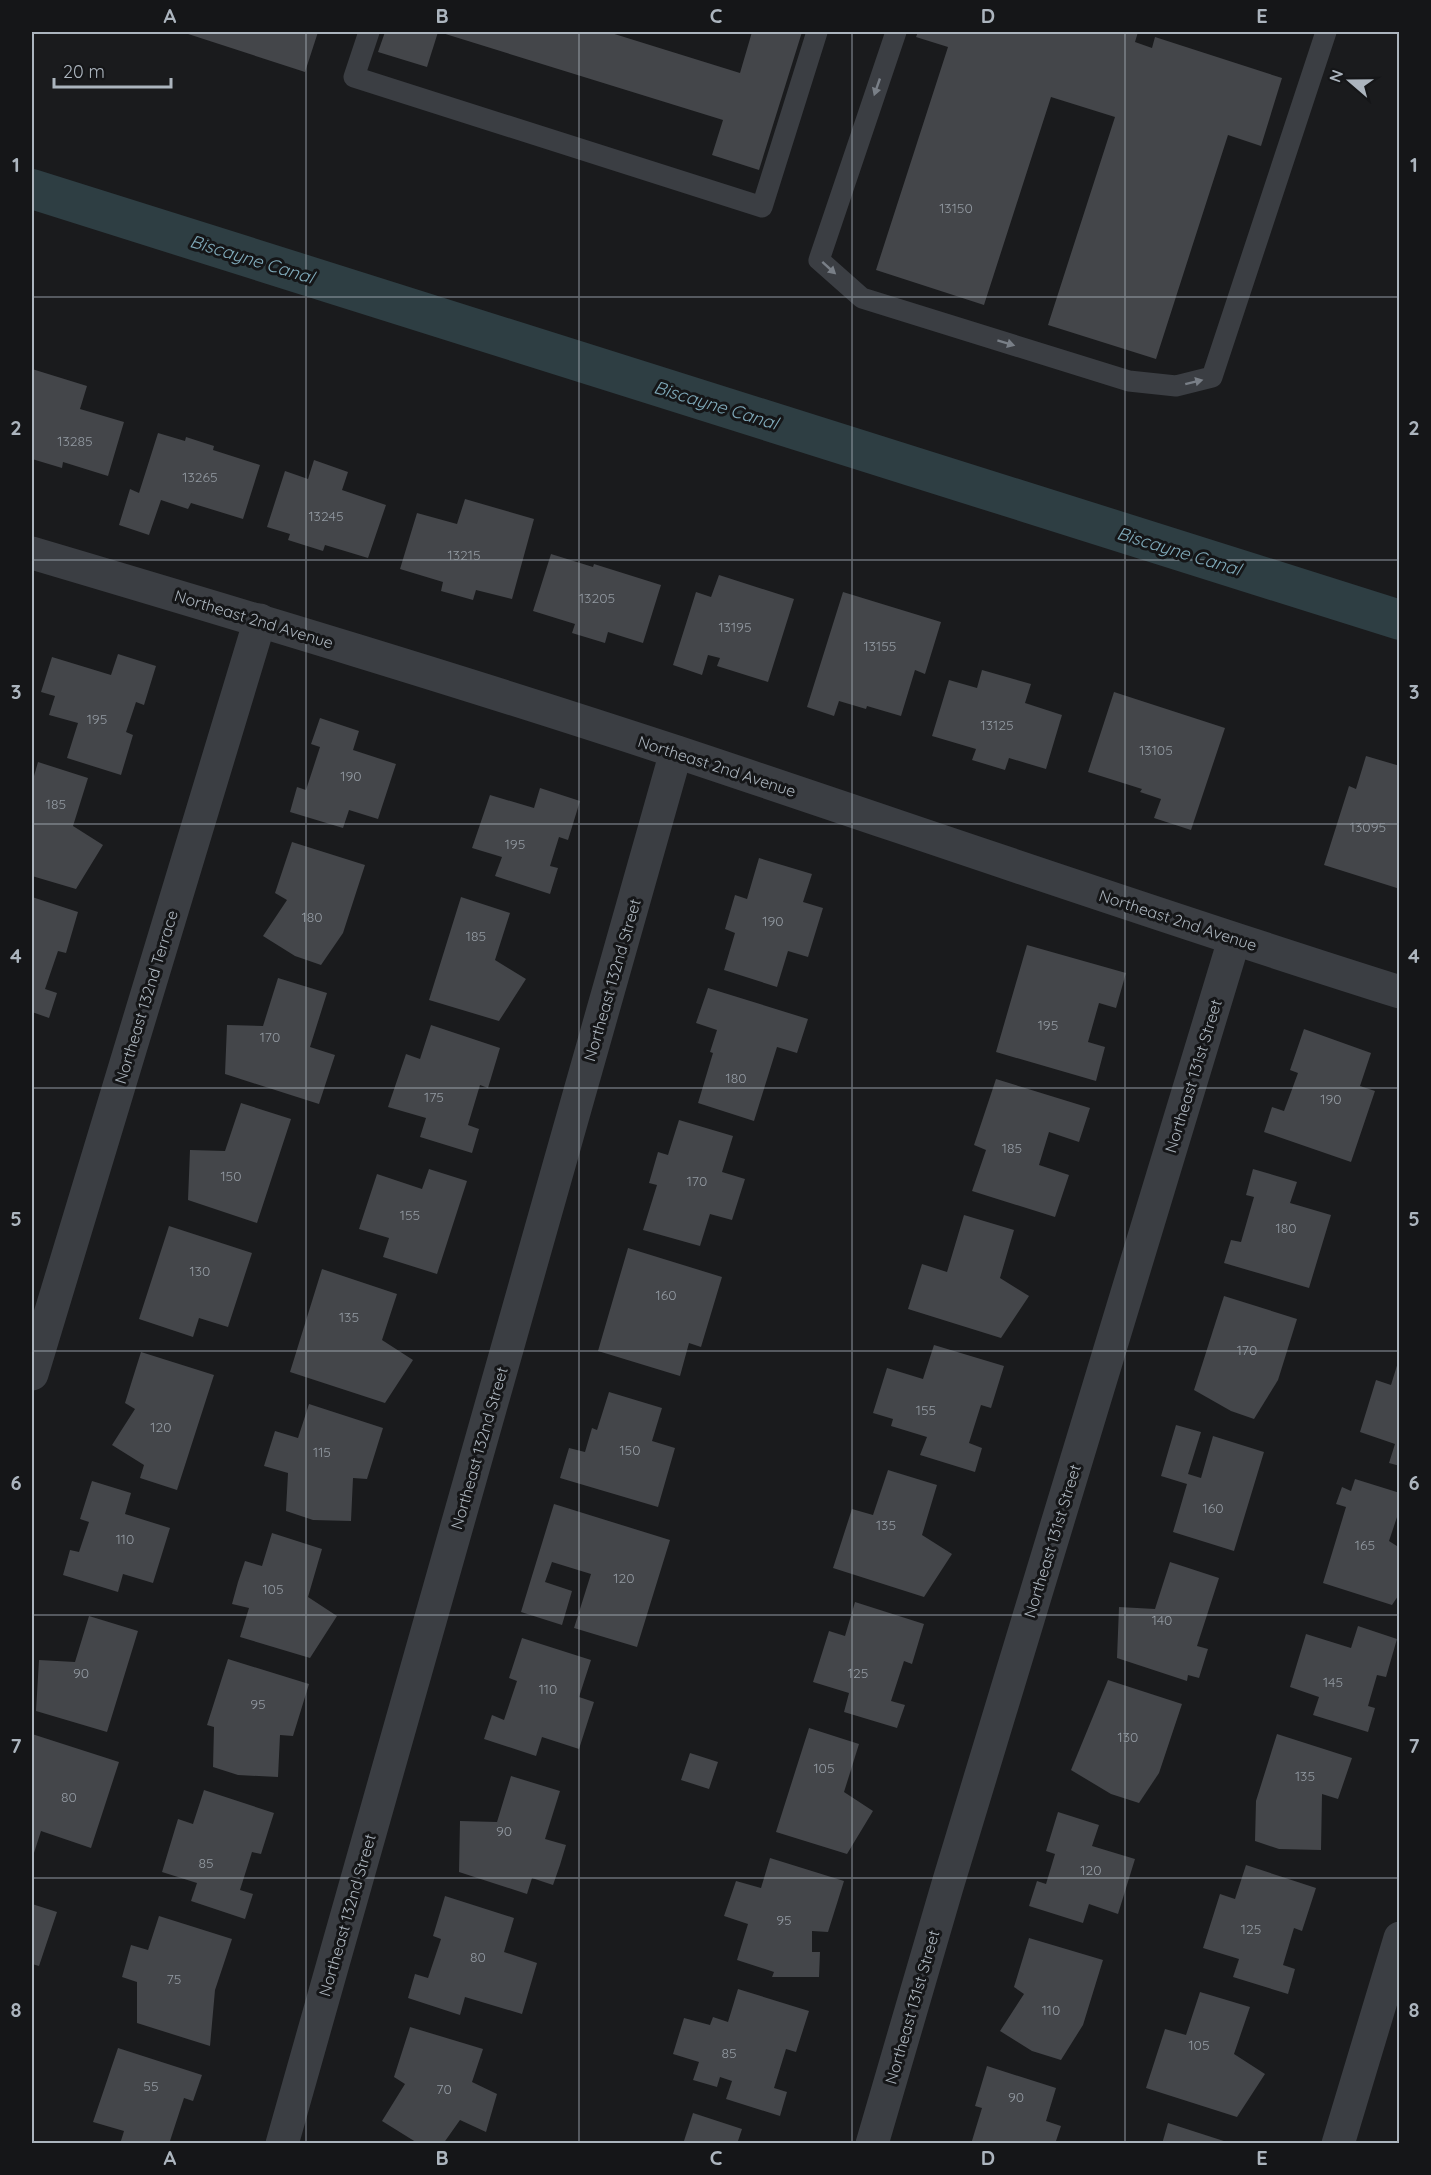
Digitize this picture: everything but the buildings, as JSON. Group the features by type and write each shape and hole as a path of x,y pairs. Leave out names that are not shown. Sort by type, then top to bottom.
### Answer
{"street":[{"name":"Northeast 2nd Avenue","path":"32,553 260,620 676,752 1234,940 1400,992"},
{"name":"Northeast 132nd Terrace","path":"32,1374 260,620"},
{"name":"Northeast 132nd Street","path":"282,2144 676,752"},
{"name":"Northeast 131st Street","path":"872,2144 947,1887 1234,940"},
{"path":"1338,2144 1400,1938"}],"lane":[{"path":"369,32 354,77 762,207 817,32"},
{"path":"896,32 819,260 862,298 1129,381 1176,386 1212,377 1326,32"}],"waterway":[{"name":"Biscayne Canal","path":"32,189 1400,620"}]}
